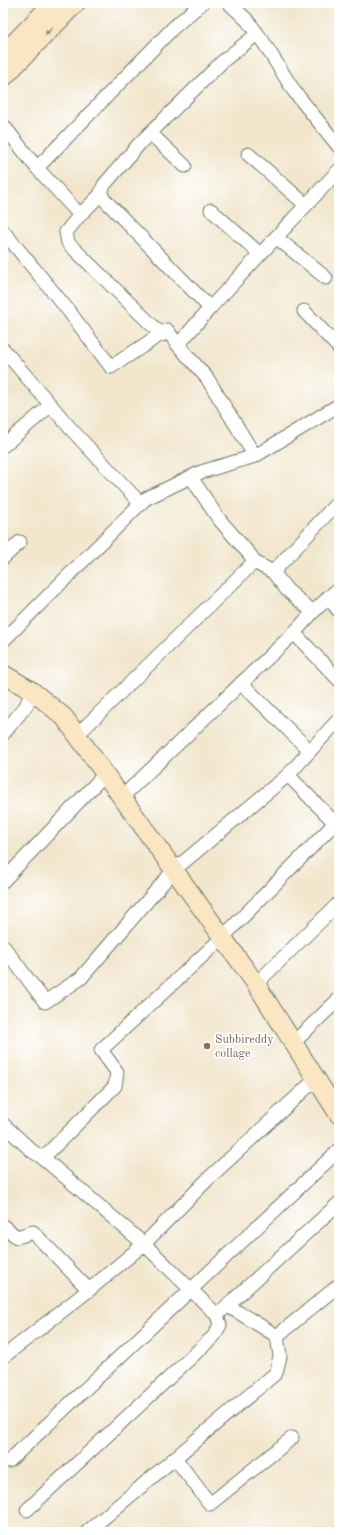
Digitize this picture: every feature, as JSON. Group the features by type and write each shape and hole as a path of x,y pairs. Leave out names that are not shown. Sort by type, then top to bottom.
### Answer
{"main road":[{"path":"3,54 53,3"},
{"path":"3,78 76,3"},
{"path":"3,674 32,691 64,717 256,984 339,1116"}],"street":[{"path":"37,168 174,27 202,3"},
{"path":"229,3 247,20 275,58 294,91 339,147"},
{"path":"162,335 68,243 66,232 100,195 104,185 122,161 223,61 257,34"},
{"path":"3,124 37,168 80,215"},
{"path":"150,133 185,166"},
{"path":"248,154 306,205"},
{"path":"178,345 210,308 339,170"},
{"path":"100,195 210,308"},
{"path":"211,210 260,254"},
{"path":"3,231 68,310 110,367 162,335 167,330 207,378 255,456"},
{"path":"276,237 326,278"},
{"path":"304,311 339,348"},
{"path":"3,349 51,405 140,503"},
{"path":"3,446 51,405"},
{"path":"3,641 145,499 191,477 255,456 339,405"},
{"path":"191,477 218,518 251,556 254,562 273,572 287,590 313,612"},
{"path":"273,572 339,501"},
{"path":"3,558 20,542"},
{"path":"77,735 254,562"},
{"path":"122,797 294,633 328,596 339,588"},
{"path":"328,596 339,611"},
{"path":"294,633 339,680"},
{"path":"241,683 310,751"},
{"path":"3,734 26,706 32,691"},
{"path":"3,946 45,1002 81,978 174,870 288,775 339,718"},
{"path":"3,881 105,774"},
{"path":"43,1158 115,1086 117,1072 101,1050 223,937 337,821 288,775"},
{"path":"256,984 339,903"},
{"path":"293,1043 339,999"},
{"path":"3,1357 89,1290 144,1244 210,1177 316,1078"},
{"path":"3,1124 32,1151 43,1158 144,1244 217,1315 220,1325 214,1336 27,1510"},
{"path":"9,1461 339,1150"},
{"path":"217,1315 339,1203"},
{"path":"3,1226 17,1237 33,1232 89,1290"},
{"path":"277,1336 339,1285"},
{"path":"87,1532 276,1373 280,1356 277,1336 228,1306"},
{"path":"175,1458 210,1504 292,1438"}],"place":[{"name":"Subbireddy collage","path":"207,1046"}]}
